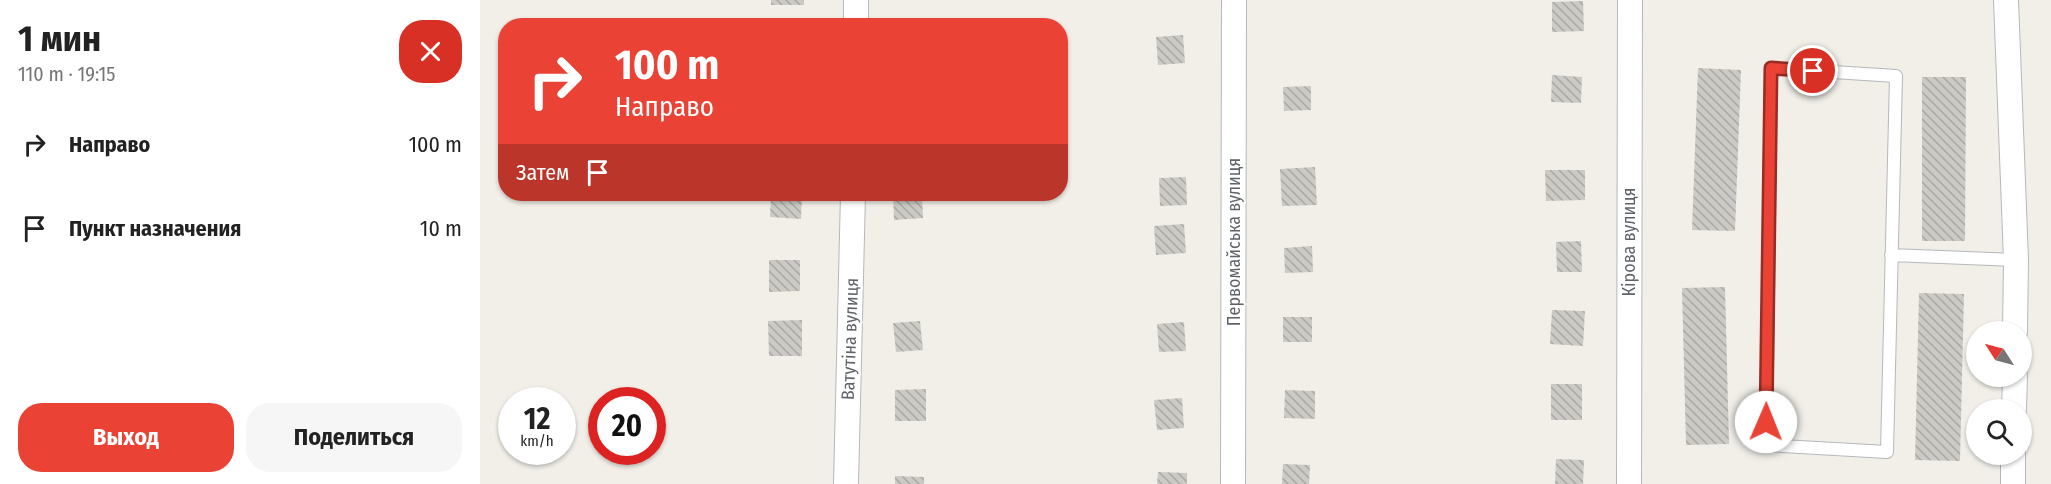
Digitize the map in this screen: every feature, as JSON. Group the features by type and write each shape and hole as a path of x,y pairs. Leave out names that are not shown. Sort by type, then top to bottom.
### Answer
{"street":[{"path":"856,0 856,18"},
{"name":"Первомайська вулиця","path":"1233,484 1234,0"},
{"name":"Кірова вулиця","path":"1629,484 1630,0"},
{"path":"2006,0 2016,260 2015,321"},
{"name":"Ватутіна вулиця","path":"846,484 853,201"},
{"path":"2013,465 2013,484"}],"lane":[{"path":"1771,68 1896,75 1892,255 1887,452 1766,445 1771,68"},
{"path":"1892,255 2016,260"}],"building":[{"path":"771,0 804,0 804,5 771,5"},
{"path":"1583,1 1584,31 1552,32 1552,2"},
{"path":"1183,35 1185,63 1158,65 1156,37"},
{"path":"1698,68 1741,70 1735,231 1692,230"},
{"path":"1552,75 1582,77 1581,103 1551,102"},
{"path":"1922,77 1966,77 1965,241 1922,241"},
{"path":"1311,86 1311,110 1284,111 1283,87"},
{"path":"1315,167 1317,205 1282,206 1280,169"},
{"path":"1545,170 1585,170 1585,200 1546,201"},
{"path":"1186,177 1187,205 1160,206 1159,178"},
{"path":"771,201 802,201 801,219 770,217"},
{"path":"893,201 922,201 923,218 894,220"},
{"path":"1184,224 1186,253 1156,255 1154,226"},
{"path":"1581,241 1582,272 1557,272 1556,242"},
{"path":"1312,246 1313,272 1285,273 1284,248"},
{"path":"769,260 800,260 800,291 769,292"},
{"path":"1725,287 1729,444 1686,445 1682,288"},
{"path":"1919,293 1964,294 1960,461 1915,460"},
{"path":"1552,310 1585,311 1583,346 1550,344"},
{"path":"1283,317 1312,317 1312,342 1283,342"},
{"path":"802,320 802,356 769,356 768,321"},
{"path":"920,321 923,350 896,352 893,323"},
{"path":"1184,322 1186,351 1159,352 1157,324"},
{"path":"1551,384 1582,384 1582,420 1551,420"},
{"path":"926,389 926,421 895,421 895,390"},
{"path":"1285,390 1315,391 1315,419 1284,418"},
{"path":"1182,398 1184,428 1157,430 1154,400"},
{"path":"1556,459 1584,460 1583,484 1555,484"},
{"path":"1283,464 1310,465 1309,484 1282,484"},
{"path":"1158,472 1187,473 1187,484 1157,484"},
{"path":"895,476 924,477 924,484 895,484"}],"route":[{"path":"1766,422 1771,68 1813,71"}]}
